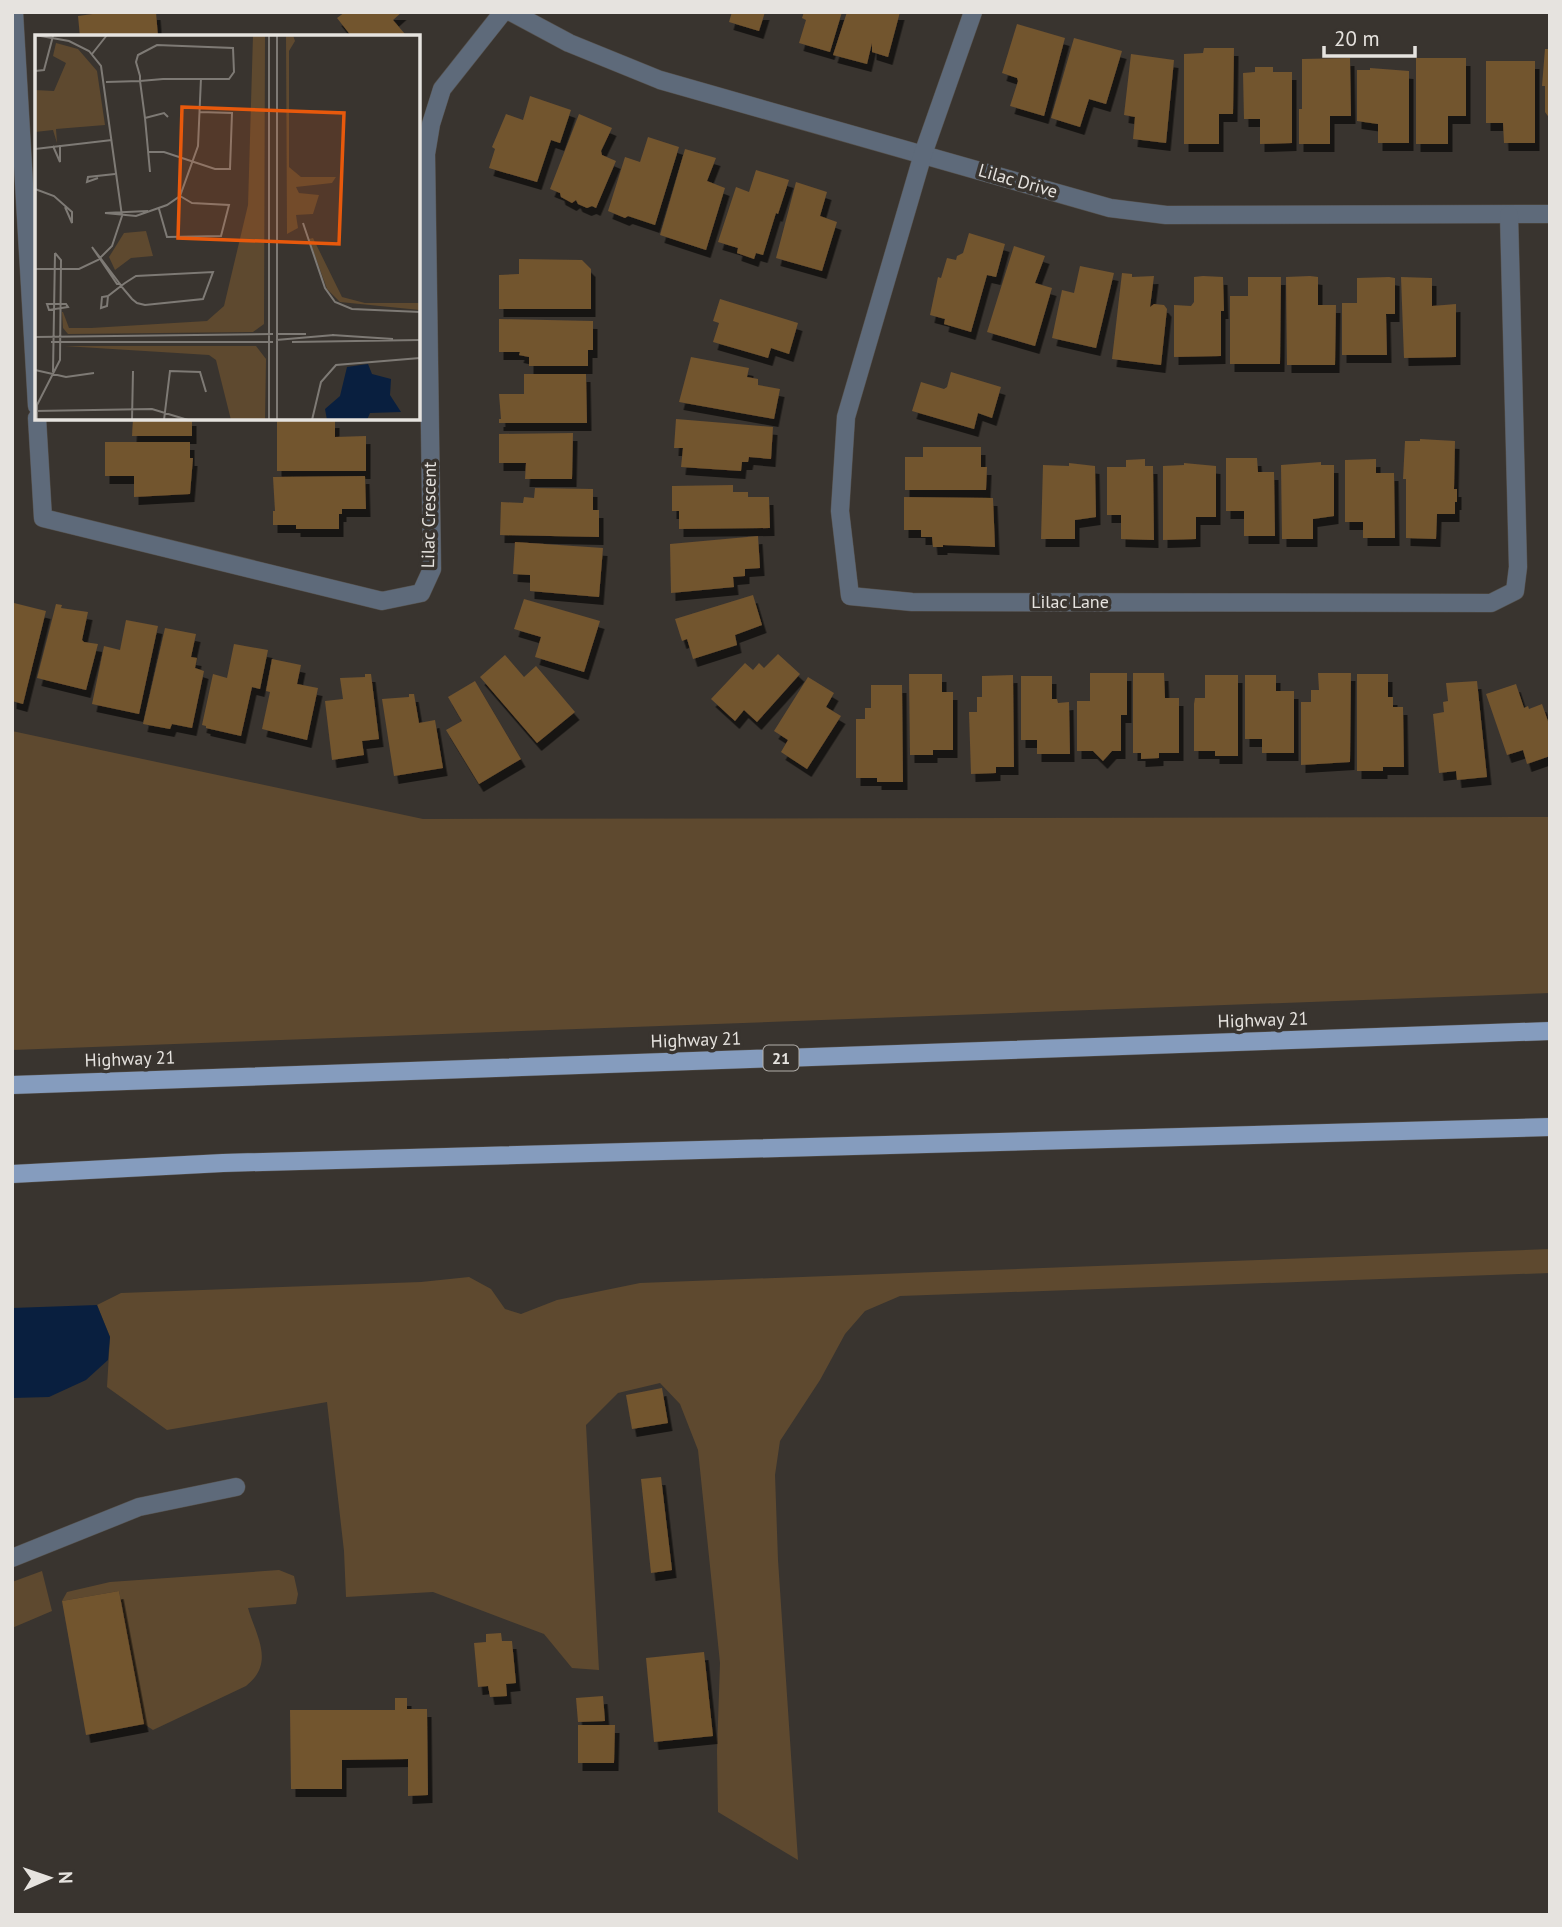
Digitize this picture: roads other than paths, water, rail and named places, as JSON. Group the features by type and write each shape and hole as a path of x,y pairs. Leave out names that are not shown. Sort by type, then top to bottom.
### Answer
{"main road":[{"name":"Highway 21","path":"12,1084 1550,1031"},
{"path":"12,1174 223,1163 1550,1127"}],"street":[{"path":"14,12 35,372"},
{"name":"Lilac Crescent","path":"37,420 43,518 382,601 421,593 432,569 426,154 431,124 442,89 503,12"},
{"name":"Lilac Drive","path":"511,12 569,43 660,80 1110,208 1166,215 1550,214"},
{"name":"Lilac Lane","path":"973,12 923,154 846,417 840,511 850,596 912,602 1491,603 1514,591 1518,567 1509,215"},
{"path":"12,1558 139,1507 236,1487"}],"water":[{"path":"97,1305 110,1337 108,1360 86,1380 49,1397 12,1398 12,1308"}]}
